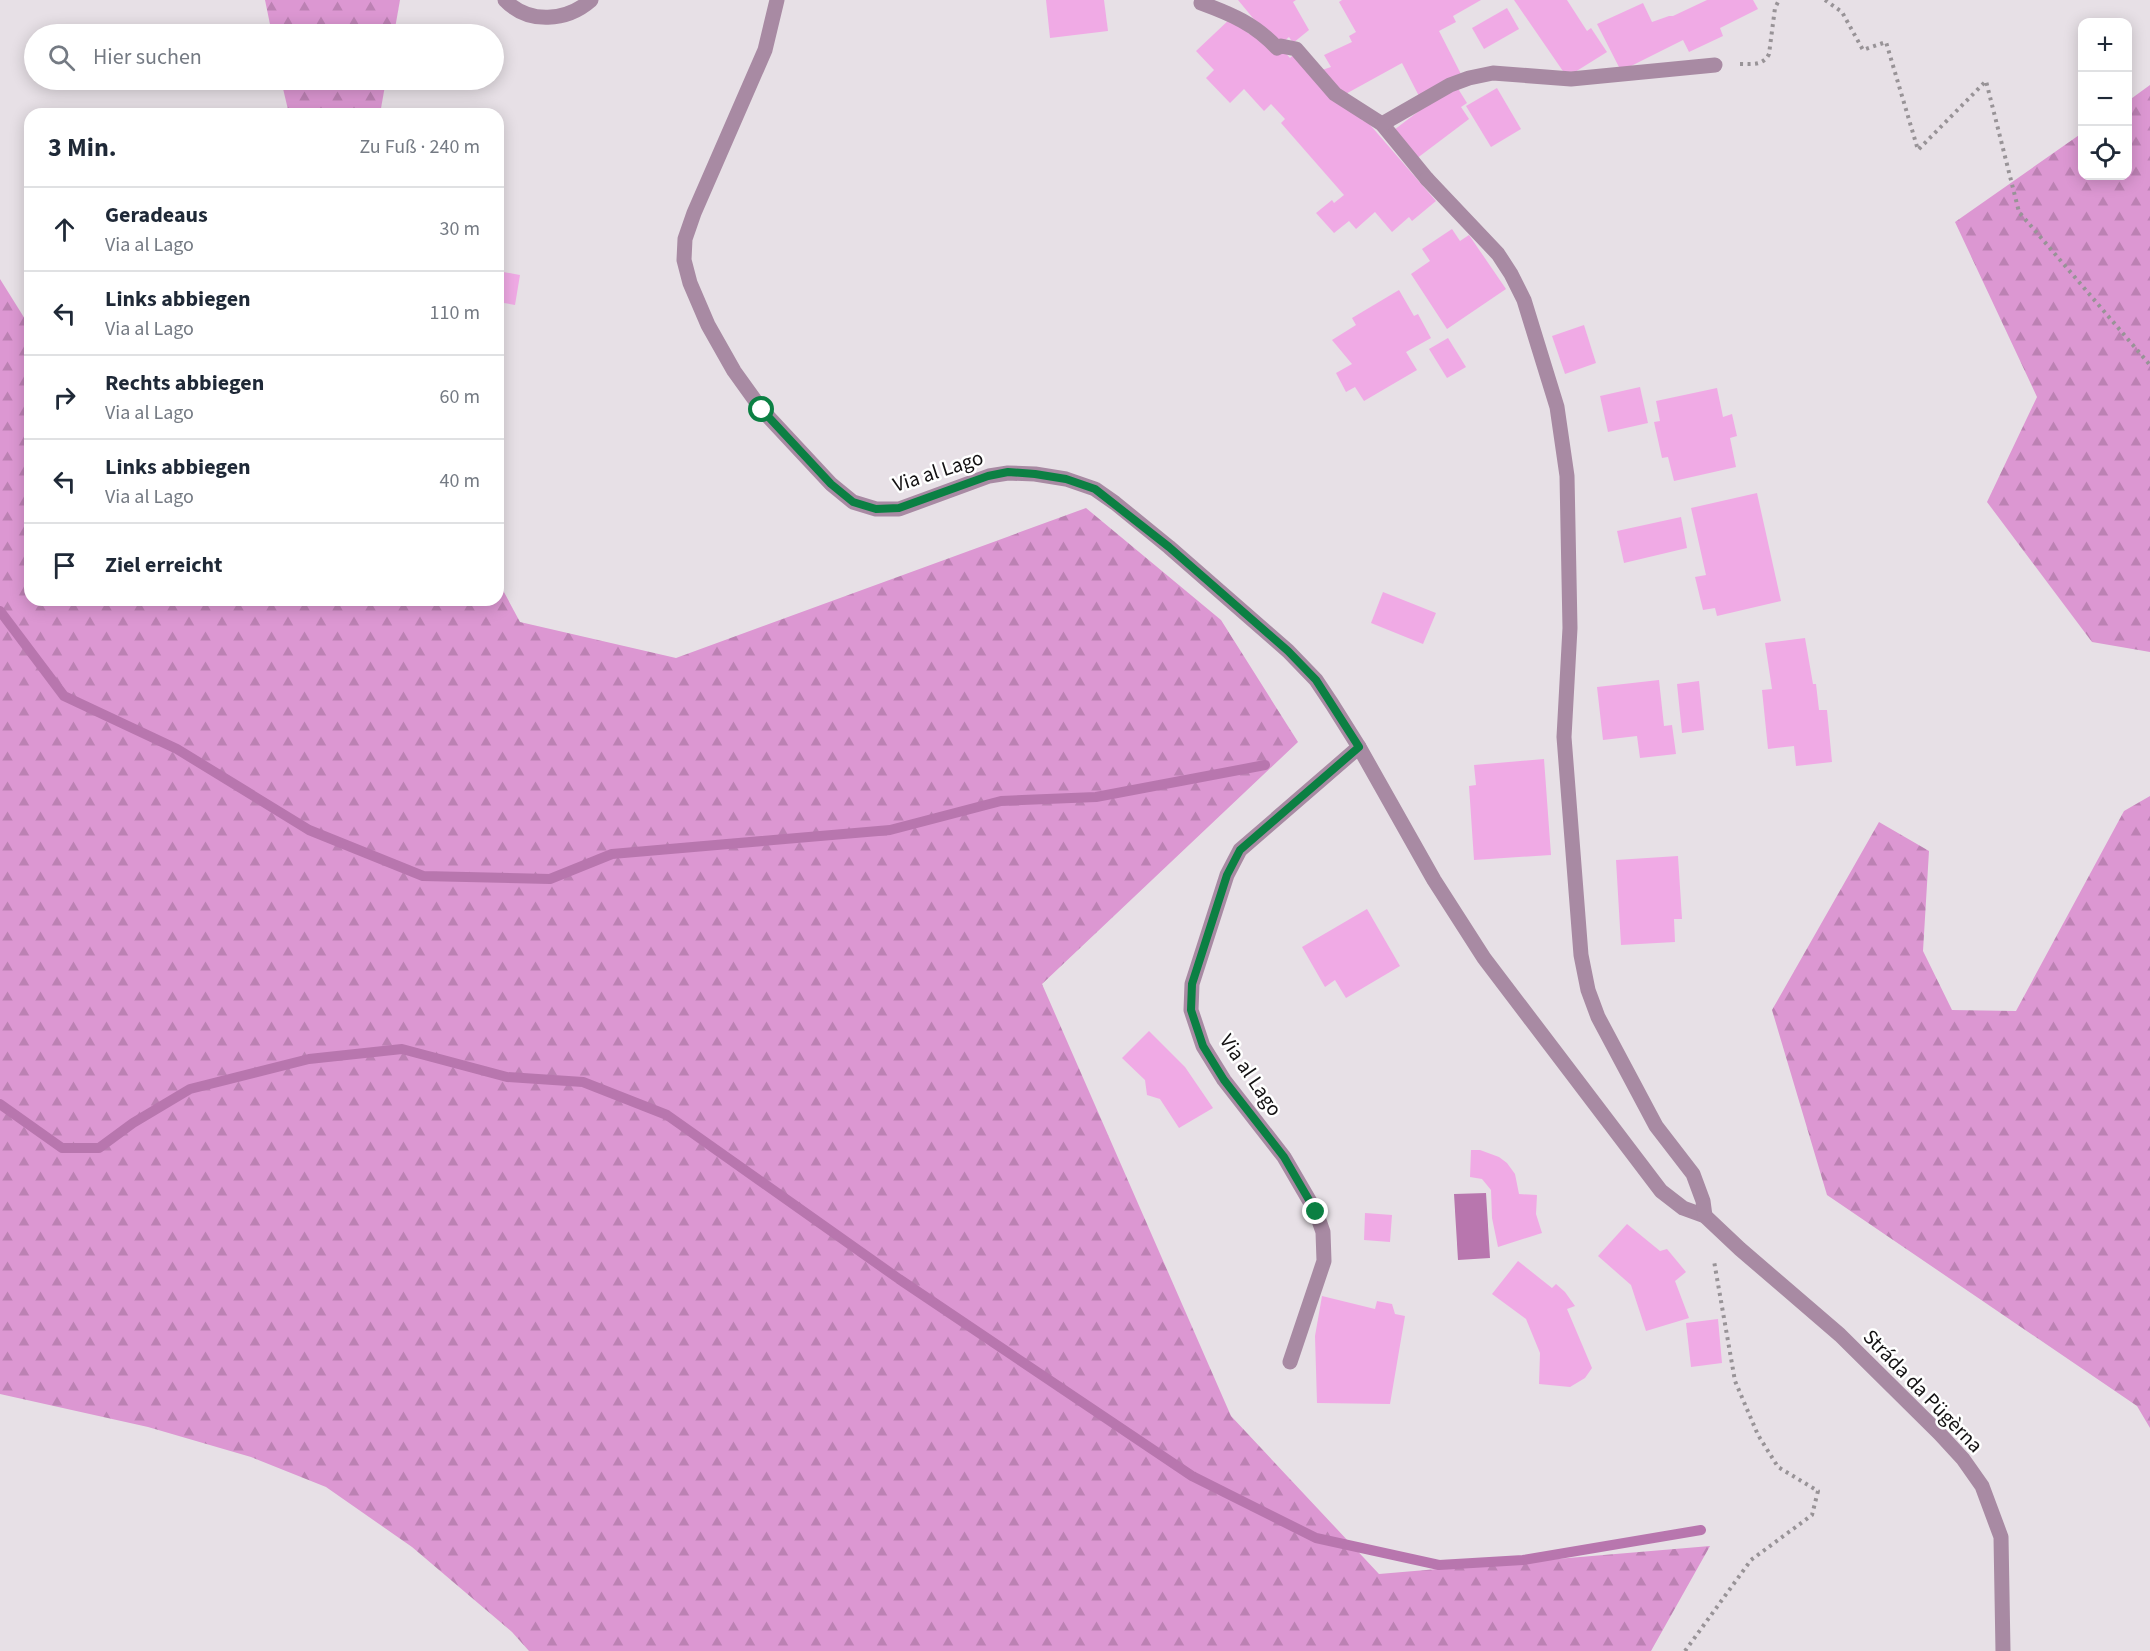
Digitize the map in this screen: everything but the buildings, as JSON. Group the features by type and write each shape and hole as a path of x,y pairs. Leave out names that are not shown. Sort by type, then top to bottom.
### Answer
{"street":[{"path":"505,0 509,5 526,14 549,18 568,15 591,0"},
{"name":"Via al Lago","path":"777,0 765,50 694,213 685,239 684,260 690,283 708,325 734,371 762,410 831,484 853,502 876,509 899,508 988,476 1008,472 1035,474 1066,479 1095,489 1169,547 1288,651 1316,680 1359,747 1434,880 1484,958 1661,1191 1683,1208 1706,1216"},
{"path":"1201,3 1239,17 1277,48 1281,46 1296,49 1335,94 1382,124 1427,179 1498,254 1524,300 1557,407 1566,476 1570,616 1564,738 1581,955 1588,990 1598,1017 1656,1126 1693,1174 1706,1216"},
{"path":"1382,124 1450,86 1469,78 1493,73 1571,79 1715,65"},
{"name":"Via al Lago","path":"1290,1362 1324,1261 1323,1232 1316,1212 1284,1157 1224,1080 1203,1046 1191,1010 1192,984 1227,875 1240,850 1359,747"},
{"name":"Stráda da Pügèrna","path":"1706,1216 1740,1249 1840,1335 1940,1434 1970,1468 1982,1486 2001,1537 2003,1651"}],"path":[{"path":"1715,65 1759,63 1766,60 1769,54 1775,8 1779,0"},
{"path":"1825,0 1842,12 1863,50 1887,42 1918,150 1986,81 2019,212 2150,365"},
{"path":"1685,1651 1751,1560 1812,1515 1818,1491 1778,1467 1758,1435 1735,1381 1706,1216"}],"green space":[{"path":"265,0 400,0 396,24 270,24"},
{"path":"2150,85 2150,652 2092,642 1987,502 2037,397 1955,222 2078,136 2078,180 2132,180 2132,98"},
{"path":"283,90 384,90 381,108 288,108"},
{"path":"0,279 24,317 24,606 504,606 504,592 520,622 676,658 1086,508 1221,620 1298,742 1042,984 1231,1416 1379,1574 1710,1546 1651,1651 529,1651 512,1632 412,1547 326,1487 251,1457 148,1427 0,1394"},
{"path":"2150,796 2150,1428 2137,1406 1827,1195 1772,1010 1879,822 1929,851 1923,951 1952,1010 2016,1011 2124,811"}],"shaded area":[{"path":"1486,1193 1490,1258 1458,1260 1454,1194"}],"waterway":[{"path":"0,611 64,696 177,749 309,830 423,876 550,879 612,854 890,830 1001,801 1096,797 1265,765"},
{"path":"0,1104 62,1148 99,1148 133,1123 190,1089 309,1059 402,1049 507,1077 583,1082 667,1115 899,1279 1192,1476 1316,1538 1439,1565 1523,1560 1701,1530"}],"route":[{"path":"762,410 831,484 853,502 876,509 899,508 988,476 1008,472 1066,479 1095,489 1169,547 1288,651 1316,680 1359,747 1240,850 1227,875 1192,984 1191,1010 1203,1046 1224,1080 1284,1157 1316,1212"}]}
